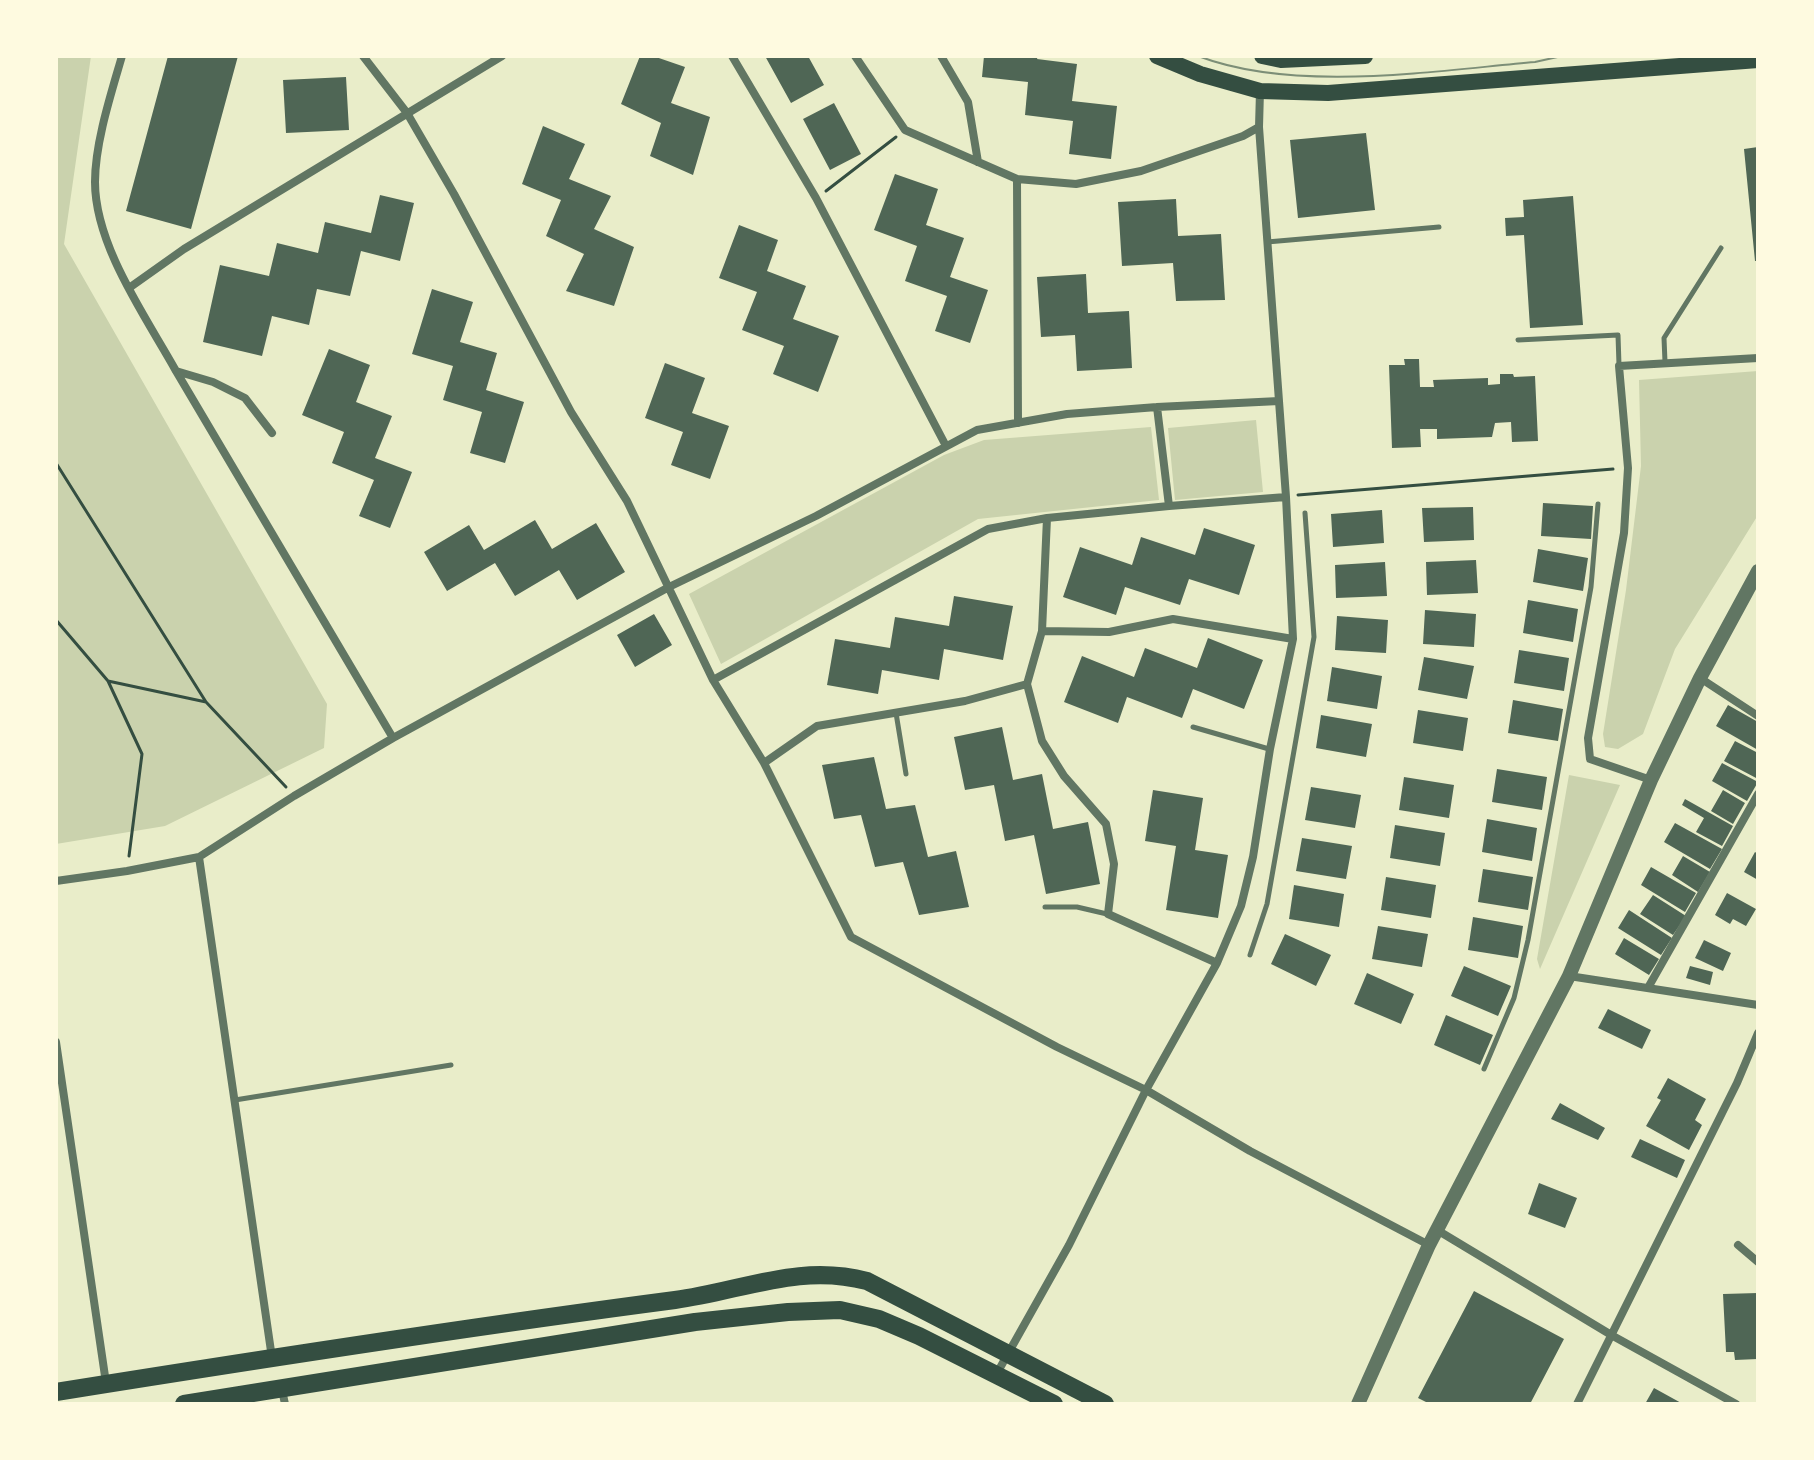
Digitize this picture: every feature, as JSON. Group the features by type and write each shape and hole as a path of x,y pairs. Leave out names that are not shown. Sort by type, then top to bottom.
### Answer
{"main road":[{"path":"1157,56 1200,74 1260,91 1328,93 1613,63 1758,60"},
{"path":"1262,56 1281,60 1365,56"},
{"path":"56,1392 481,1325 695,1297 787,1277 839,1274 867,1281 1105,1404"},
{"path":"184,1404 283,1397 695,1322 840,1310 879,1319 1054,1404"}],"street":[{"path":"122,56 106,114 95,181 99,222 129,288 176,371 393,738"},
{"path":"363,56 407,113 571,412 627,501 713,680 764,763 851,937 1057,1047 1146,1090 1250,1151 1429,1245"},
{"path":"129,288 184,249 502,56"},
{"path":"732,56 816,198 946,446"},
{"path":"855,56 905,130 1017,179 1076,184 1141,171 1243,136 1259,127"},
{"path":"941,56 968,102 978,162"},
{"path":"996,1375 1069,1245 1146,1090 1217,963 1241,906 1250,869 1293,639 1286,497 1259,127 1260,91"},
{"path":"1017,179 1018,423"},
{"path":"1651,780 1590,759 1588,738 1624,533 1628,468 1619,366 1758,358"},
{"path":"176,371 213,382 245,398 272,433"},
{"path":"56,881 199,857 393,738 669,587 816,516 977,430 1067,414 1279,401"},
{"path":"1157,407 1169,506"},
{"path":"713,680 988,529 1047,518 1286,497"},
{"path":"1047,518 1042,631 1027,684 1042,741 1064,776 1106,824 1114,864 1108,914 1217,963"},
{"path":"1358,1404 1429,1245 1569,976 1651,780 1700,678 1758,571"},
{"path":"1042,631 1109,632 1173,619 1293,639"},
{"path":"1700,678 1758,716"},
{"path":"764,763 817,726 965,701 1027,684"},
{"path":"1649,986 1758,794"},
{"path":"199,857 272,1359"},
{"path":"1569,976 1758,1005"},
{"path":"1577,1404 1737,1083 1758,1033"},
{"path":"56,1042 106,1384"},
{"path":"1437,1230 1613,1336 1736,1404"},
{"path":"1738,1245 1758,1262"}],"lane":[{"path":"1267,242 1439,227"},
{"path":"1665,363 1664,338 1721,248"},
{"path":"1518,340 1618,335 1619,366"},
{"path":"1484,1069 1514,998 1528,940 1591,587 1598,504"},
{"path":"1250,955 1267,904 1314,637 1305,513"},
{"path":"896,713 906,774"},
{"path":"1193,727 1270,749"},
{"path":"1045,907 1077,907 1108,914"},
{"path":"234,1100 451,1065"}],"path":[{"path":"816,198 905,130"},
{"path":"56,463 206,702 294,796"},
{"path":"1286,497 1628,468"},
{"path":"56,620 108,681 142,754 127,871"},
{"path":"108,681 206,702"}],"green space":[{"path":"56,56 91,56 64,244 327,704 324,748 165,826 56,844"},
{"path":"1758,371 1758,515 1675,649 1643,734 1618,749 1605,747 1603,734 1626,590 1641,466 1639,380"},
{"path":"1256,420 1263,492 1175,500 1168,428"},
{"path":"1151,427 1159,500 978,519 721,664 689,594 944,455 984,440"},
{"path":"1569,775 1620,785 1540,969 1537,959"}],"building":[{"path":"168,56 238,56 191,229 126,211"},
{"path":"640,56 653,56 685,67 671,103 710,117 693,175 650,156 661,123 621,104"},
{"path":"765,56 808,56 824,85 791,103"},
{"path":"984,56 1038,56 1037,59 1077,64 1072,101 1117,106 1111,159 1069,154 1073,121 1025,115 1028,82 982,77"},
{"path":"346,77 349,130 286,133 283,80"},
{"path":"834,103 861,154 830,170 803,119"},
{"path":"543,126 585,144 569,179 611,196 594,229 634,247 614,306 566,291 584,254 546,236 561,200 522,184"},
{"path":"1366,133 1375,210 1298,218 1290,140"},
{"path":"1758,147 1758,261 1755,261 1744,149"},
{"path":"895,174 938,189 926,225 964,238 950,277 988,290 970,343 935,331 947,296 905,281 917,246 874,230"},
{"path":"380,195 414,203 400,261 361,251 350,296 317,289 309,325 272,316 262,356 203,342 220,265 269,276 277,243 318,253 325,222 371,233"},
{"path":"1573,196 1583,325 1530,328 1524,235 1506,236 1505,218 1524,217 1523,200"},
{"path":"1176,199 1178,236 1221,234 1225,300 1176,301 1173,263 1122,266 1118,202"},
{"path":"739,225 778,240 767,271 806,286 793,319 839,336 818,392 773,374 784,346 742,330 757,292 719,278"},
{"path":"1086,274 1088,313 1129,311 1132,368 1077,371 1075,335 1041,337 1037,277"},
{"path":"432,289 473,302 460,342 497,353 486,390 524,402 505,463 470,453 482,412 443,400 453,366 412,354"},
{"path":"329,349 370,365 356,402 392,416 375,458 412,472 390,528 359,516 374,480 332,463 344,432 302,415"},
{"path":"1404,359 1419,359 1420,387 1434,387 1433,380 1488,378 1488,385 1500,384 1500,374 1535,376 1538,441 1512,442 1511,422 1495,423 1492,437 1437,439 1437,429 1420,429 1421,447 1392,448 1389,365 1405,365"},
{"path":"665,363 705,378 692,413 729,426 710,479 671,465 683,432 645,418"},
{"path":"1543,503 1593,506 1591,539 1541,536"},
{"path":"1473,507 1474,540 1424,542 1422,508"},
{"path":"1382,510 1384,543 1333,547 1331,514"},
{"path":"535,520 552,549 596,523 625,572 577,600 559,570 515,596 495,563 447,591 424,552 469,525 484,550"},
{"path":"1204,528 1255,545 1239,595 1189,579 1180,605 1125,587 1116,615 1063,597 1080,547 1132,565 1141,537 1195,555"},
{"path":"1538,549 1588,558 1583,591 1533,582"},
{"path":"1476,560 1478,593 1427,595 1426,562"},
{"path":"1385,562 1387,596 1336,598 1335,565"},
{"path":"954,596 1013,606 1003,660 944,649 939,680 882,670 878,694 827,685 835,639 890,648 895,617 949,626"},
{"path":"1528,600 1578,609 1573,642 1523,633"},
{"path":"1425,610 1476,614 1474,647 1423,644"},
{"path":"654,614 672,645 635,667 617,635"},
{"path":"1337,616 1388,620 1386,653 1335,650"},
{"path":"1208,638 1263,660 1244,709 1193,689 1182,718 1127,697 1118,723 1064,702 1082,656 1134,677 1145,648 1197,668"},
{"path":"1519,650 1569,658 1564,691 1514,683"},
{"path":"1424,657 1474,666 1467,699 1418,690"},
{"path":"1332,667 1382,676 1377,709 1327,701"},
{"path":"1513,700 1563,709 1558,741 1508,733"},
{"path":"1728,705 1758,722 1758,750 1716,726"},
{"path":"1418,710 1468,718 1463,751 1413,743"},
{"path":"1321,715 1372,724 1366,757 1316,748"},
{"path":"1002,727 1013,780 1042,774 1053,829 1088,822 1100,884 1046,894 1034,835 1005,841 994,785 965,790 954,737"},
{"path":"1735,741 1758,753 1758,779 1724,761"},
{"path":"874,757 886,809 915,805 928,857 956,851 969,907 919,915 903,862 875,867 861,815 834,819 822,765"},
{"path":"1722,763 1758,782 1747,801 1712,781"},
{"path":"1497,769 1547,777 1542,810 1492,802"},
{"path":"1404,777 1454,785 1449,818 1399,810"},
{"path":"1311,787 1361,795 1355,828 1305,820"},
{"path":"1153,790 1203,798 1195,850 1228,855 1218,918 1166,910 1176,846 1145,841"},
{"path":"1723,790 1745,803 1733,824 1711,811"},
{"path":"1685,799 1733,826 1722,846 1696,832 1704,818 1682,805"},
{"path":"1487,819 1537,828 1532,861 1482,852"},
{"path":"1675,823 1722,849 1710,869 1664,842"},
{"path":"1395,825 1445,833 1440,866 1390,858"},
{"path":"1302,838 1352,846 1346,879 1296,871"},
{"path":"1755,852 1758,854 1758,880 1744,872"},
{"path":"1683,856 1710,872 1698,892 1672,875"},
{"path":"1651,867 1696,893 1685,912 1641,885"},
{"path":"1483,869 1533,877 1528,910 1478,902"},
{"path":"1386,877 1436,885 1431,918 1381,910"},
{"path":"1294,885 1344,894 1339,927 1289,919"},
{"path":"1727,893 1756,909 1746,926 1733,919 1730,924 1715,915"},
{"path":"1653,895 1686,916 1673,935 1640,914"},
{"path":"1629,910 1672,938 1661,955 1618,928"},
{"path":"1473,917 1523,926 1518,958 1468,950"},
{"path":"1378,926 1428,934 1422,967 1372,959"},
{"path":"1285,934 1331,955 1316,986 1271,964"},
{"path":"1624,938 1659,959 1649,975 1615,954"},
{"path":"1704,940 1731,953 1723,971 1695,958"},
{"path":"1464,966 1511,986 1498,1016 1451,996"},
{"path":"1690,966 1713,972 1710,985 1686,978"},
{"path":"1367,973 1414,994 1401,1024 1354,1004"},
{"path":"1608,1009 1651,1030 1642,1049 1598,1028"},
{"path":"1446,1015 1493,1035 1480,1065 1434,1045"},
{"path":"1668,1078 1706,1099 1695,1120 1702,1125 1689,1150 1646,1126 1661,1100 1657,1098"},
{"path":"1560,1103 1605,1128 1598,1140 1551,1119"},
{"path":"1640,1139 1685,1160 1677,1178 1631,1157"},
{"path":"1539,1183 1577,1198 1565,1228 1528,1214"},
{"path":"1474,1291 1564,1339 1530,1404 1430,1404 1418,1398"},
{"path":"1758,1293 1758,1359 1735,1360 1734,1352 1726,1352 1723,1294"},
{"path":"1654,1388 1683,1404 1645,1404"}],"tram line":[{"path":"1198,56 1236,67 1320,77 1409,74 1535,62 1562,56"}]}
